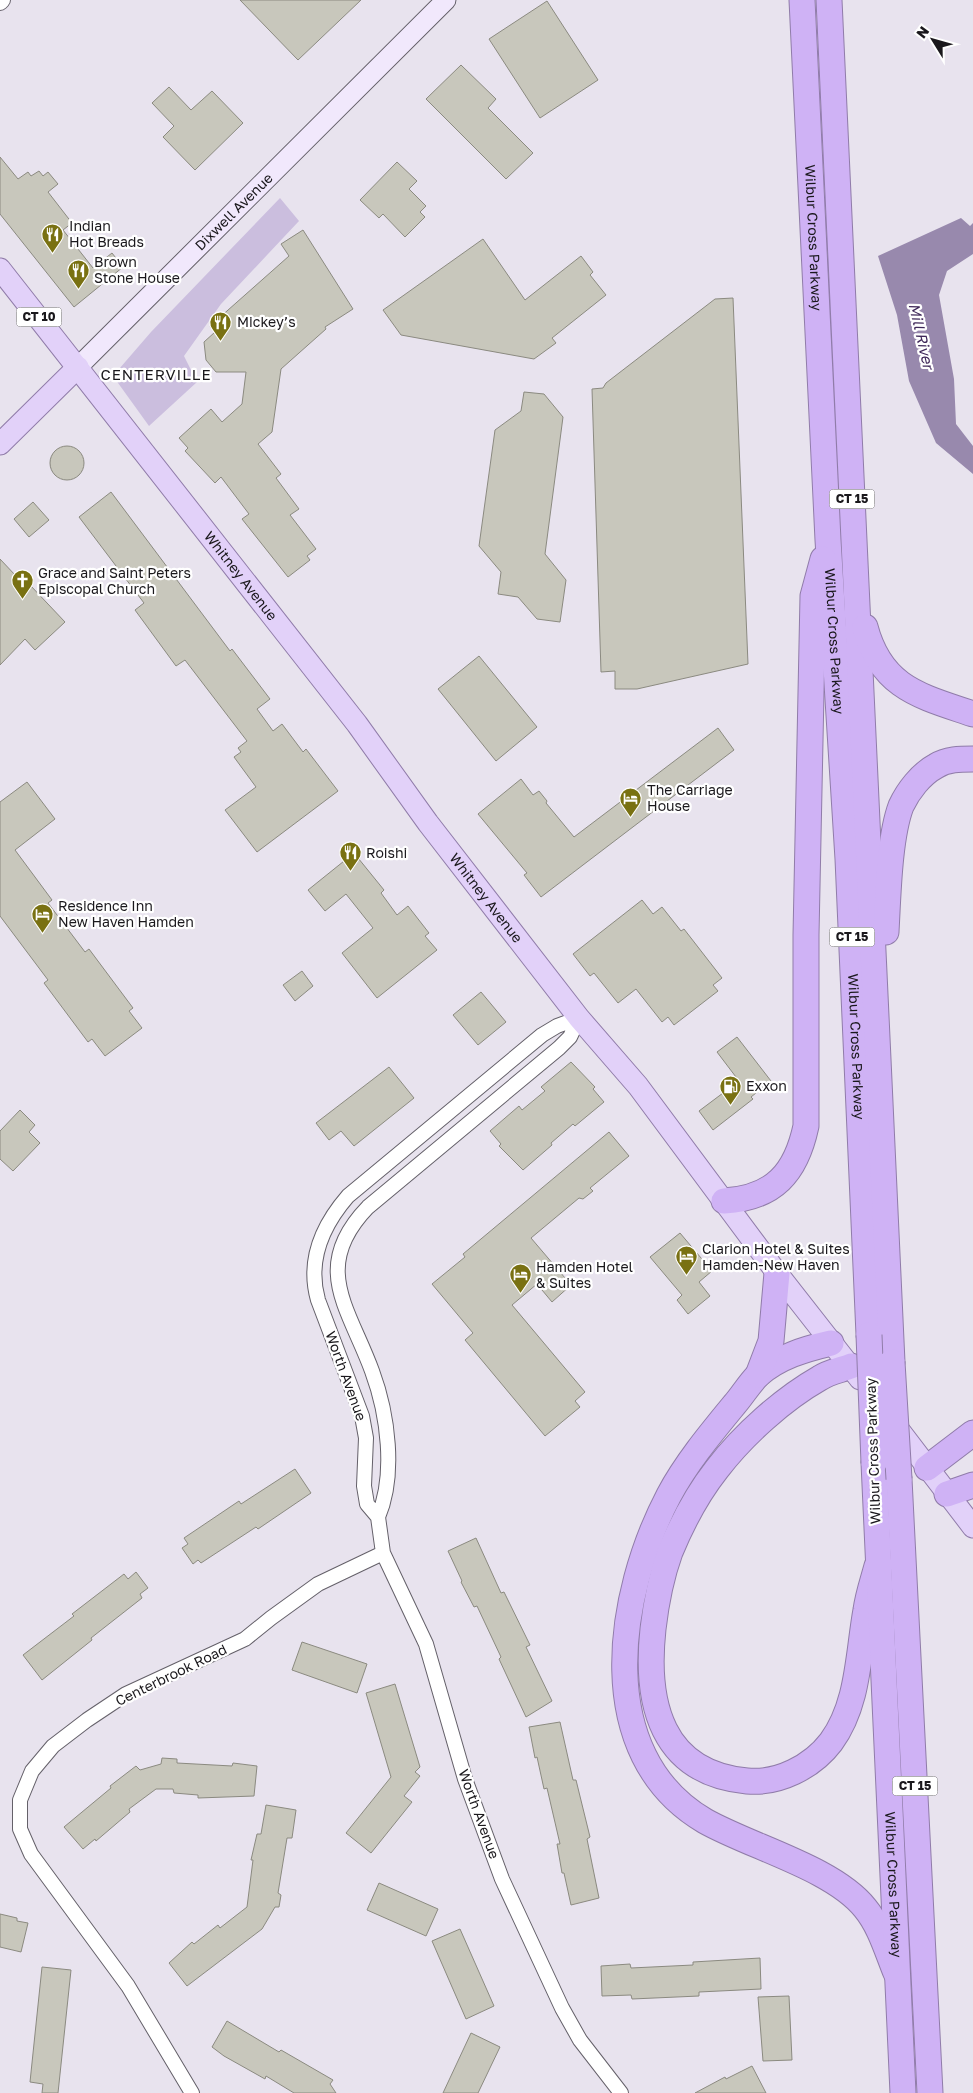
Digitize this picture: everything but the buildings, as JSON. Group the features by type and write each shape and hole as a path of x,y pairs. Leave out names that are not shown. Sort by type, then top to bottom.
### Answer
{"highway":[{"name":"Wilbur Cross Parkway","path":"802,0 828,540 848,859 877,1566 903,2093"},
{"name":"Wilbur Cross Parkway","path":"828,0 892,1362 900,1479 930,2093"},
{"path":"724,1201 746,1200 768,1190 781,1179 798,1157 806,1126 806,935 812,606 828,540"},
{"path":"856,594 869,642 877,660 887,673 918,695 973,714"},
{"path":"875,998 886,958 892,860 896,825 902,805 922,777 936,766 952,760 973,759"},
{"path":"776,1273 771,1341 758,1376 685,1470 660,1512 645,1548 628,1616 625,1646 625,1684 630,1717 639,1746 651,1768 662,1785 674,1797 704,1820 812,1870 851,1894 864,1906 874,1920 896,1973"},
{"path":"758,1376 788,1356 831,1343"},
{"path":"851,1366 822,1377 809,1385 774,1412 739,1443 698,1496 670,1553 661,1583 651,1646 651,1678 659,1719 675,1746 700,1766 714,1774 750,1781 767,1780 792,1772 819,1754 831,1742 840,1726 852,1692 858,1672 865,1612 877,1566"},
{"path":"927,1468 973,1433"},
{"path":"947,1494 973,1485"}],"main road":[{"name":"Dixwell Avenue","path":"0,444 446,0"},
{"name":"Whitney Avenue","path":"0,269 357,724 428,822 579,1018 638,1086 776,1273 851,1366 973,1527"}],"street":[{"name":"Worth Avenue","path":"579,1018 557,1026 542,1035 348,1196 338,1208 322,1237 314,1263 313,1283 362,1416 366,1438 364,1486 368,1504 378,1518 384,1553 426,1644 465,1779 502,1879 562,2008 580,2040 621,2093"},
{"name":"Worth Avenue","path":"378,1518 386,1490 387,1442 384,1417 373,1372 338,1288 340,1253 344,1239 353,1223 380,1197 570,1037 579,1018"},
{"path":"492,1076 505,1092"},
{"path":"367,1181 380,1197"},
{"path":"314,1263 339,1263"},
{"name":"Centerbrook Road","path":"192,2093 128,1986 31,1854 20,1828 20,1800 32,1771 53,1746 87,1720 126,1694 245,1639 318,1584 384,1553"}],"shaded area":[{"path":"280,198 299,221 221,304 184,356 197,382 149,426 113,376 151,332"}],"water":[{"name":"Mill River","path":"961,218 970,226 973,223 973,254 947,271 939,295 954,379 956,424 973,446 973,474 936,443 909,381 897,315 878,256"},
{"path":"66,447 72,448 77,452 81,457 81,469 77,474 72,478 66,479 60,478 55,474 51,469 50,463 51,457 55,452 60,448"}],"place":[{"name":"Indian Hot Breads","path":"53,253"},
{"name":"Brown Stone House","path":"78,289"},
{"name":"Mickey’s","path":"221,341"},
{"name":"Grace and Saint Peters Episcopal Church","path":"22,600"},
{"name":"The Carriage House","path":"631,817"},
{"name":"Roishi","path":"350,872"},
{"name":"Residence Inn New Haven Hamden","path":"42,933"},
{"name":"Exxon","path":"730,1105"},
{"name":"Clarion Hotel & Suites Hamden-New Haven","path":"686,1276"},
{"name":"Hamden Hotel & Suites","path":"520,1294"}],"district":[{"name":"CENTERVILLE","path":"156,375"}]}
